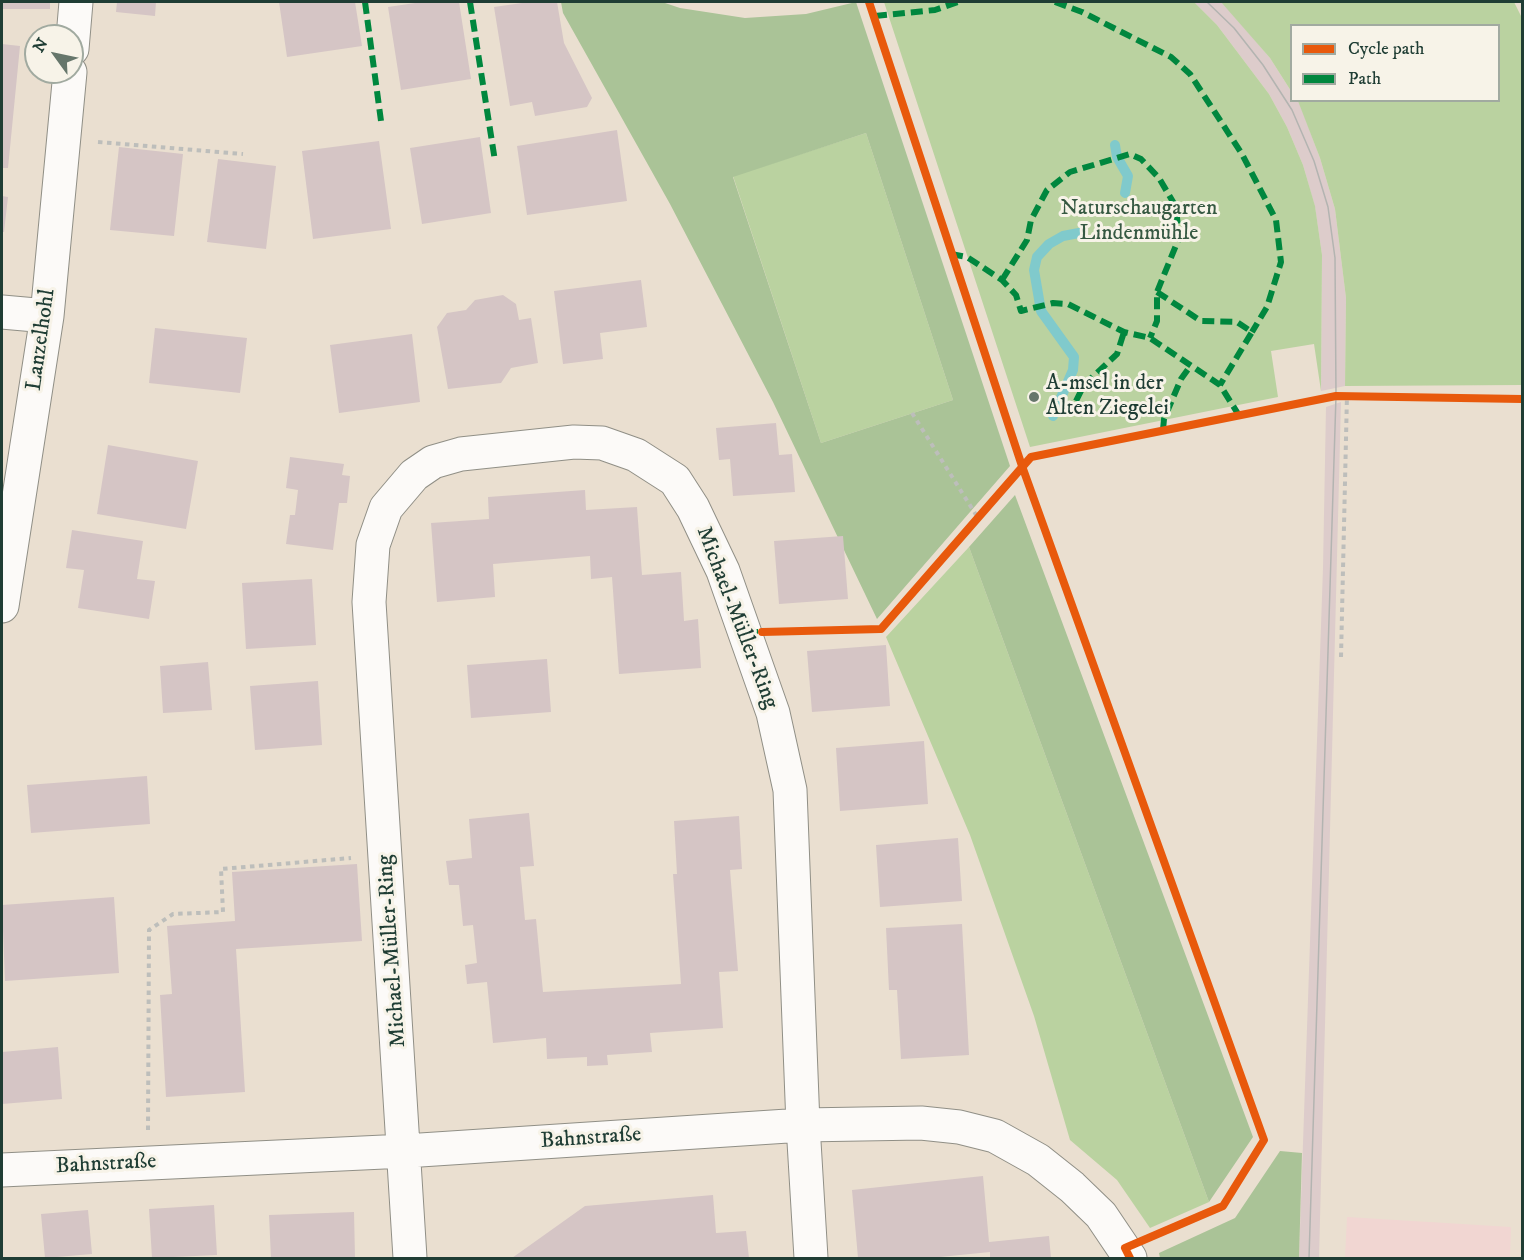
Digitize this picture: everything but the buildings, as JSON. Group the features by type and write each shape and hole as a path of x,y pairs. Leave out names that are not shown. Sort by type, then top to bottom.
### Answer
{"street":[{"path":"74,24 76,2"},
{"name":"Lanzelhohl","path":"2,606 47,316 69,84"},
{"path":"2,312 47,316"},
{"name":"Michael-Müller-Ring","path":"410,1258 369,602 374,545 386,508 414,475 433,462 461,454 574,442 602,443 636,455 675,480 693,507 723,571 773,713 790,790 803,1125 811,1258"},
{"name":"Bahnstraße","path":"2,1170 405,1151 803,1125 921,1123 959,1127 995,1136 1038,1160 1072,1187 1101,1215 1130,1258"}],"path":[{"path":"64,140 243,154"},
{"path":"1341,657 1347,395"},
{"path":"912,413 978,518"},
{"path":"147,1163 149,930 173,914 223,912 221,868 386,855"}],"shaded area":[{"path":"1194,2 1221,2 1270,58 1290,89 1290,102 1299,102 1320,158 1335,209 1346,298 1345,386 1321,391 1322,255 1315,207 1303,165 1287,127 1269,94 1217,25"},
{"path":"1341,402 1319,1258 1299,1258 1323,568 1326,407"},
{"path":"1347,1217 1511,1227 1510,1258 1345,1258"}],"green space":[{"path":"561,2 662,2 680,8 745,18 806,14 856,2 1010,466 877,619 773,402 670,204 563,13","holes":["866,133 953,400 821,443 733,177"]},
{"name":"Naturschaugarten Lindenmühle","path":"884,2 1194,2 1217,25 1269,94 1287,127 1303,165 1315,206 1322,255 1321,391 1314,344 1271,351 1278,397 1030,447"},
{"path":"1221,2 1514,2 1522,18 1522,385 1345,386 1346,298 1335,209 1320,158 1298,102 1500,102 1500,24 1290,24 1290,89 1270,58"},
{"path":"866,133 953,400 821,443 733,176"},
{"path":"1015,495 1253,1137 1209,1202 969,547"},
{"path":"969,547 1209,1202 1150,1228 1117,1180 1070,1140 1034,1016 970,835 886,637"},
{"path":"1280,1151 1302,1153 1299,1258 1160,1258 1159,1253 1235,1218"}],"waterway":[{"path":"1115,145 1117,157 1128,176 1125,193"},
{"path":"1053,416 1073,370 1074,357 1041,311 1034,270 1037,257 1049,244 1063,236 1079,233"}],"tram line":[{"path":"1207,2 1234,28 1263,65 1292,110 1314,161 1328,207 1335,258 1336,396 1309,1258"}],"marked path":[{"path":"365,2 381,121"},
{"path":"470,2 495,161"},
{"path":"875,16 935,10 958,2"},
{"path":"1055,2 1082,12 1171,57 1190,74 1242,154 1276,220 1281,262 1267,307 1252,332"},
{"path":"1002,280 1027,240 1031,220 1047,190 1070,172 1130,154 1141,159 1159,178 1176,207 1179,238 1157,292 1157,321 1150,338"},
{"path":"951,254 967,257 1002,280 1016,295 1021,311 1053,303 1068,304 1124,332 1150,338 1220,385 1240,417"},
{"path":"1157,292 1201,321 1237,322 1252,332 1220,385"},
{"path":"1076,401 1084,385 1117,354 1124,332"},
{"path":"1163,430 1164,419 1181,379 1191,365"},
{"path":"746,632 767,632"}],"cycle path":[{"path":"869,2 1022,466 1264,1140 1223,1206 1125,1248 1130,1258"},
{"path":"762,632 881,629 1031,457 1336,396 1522,399"}],"place":[{"name":"A-msel in der Alten Ziegelei","path":"1034,397"}]}
